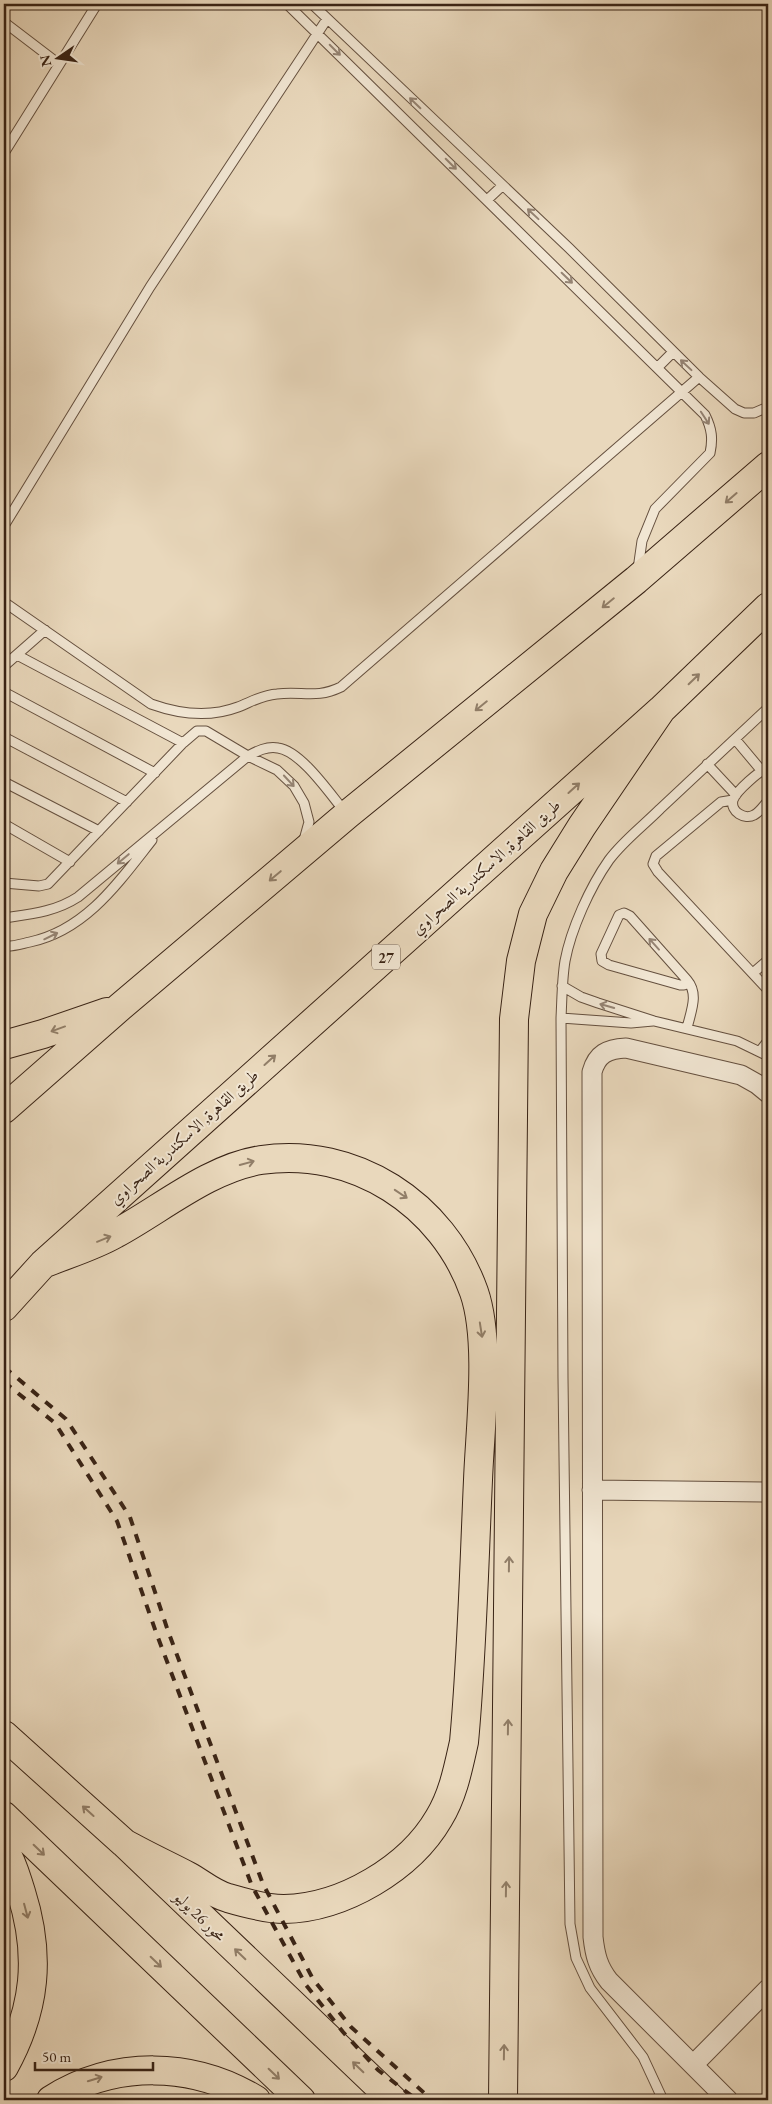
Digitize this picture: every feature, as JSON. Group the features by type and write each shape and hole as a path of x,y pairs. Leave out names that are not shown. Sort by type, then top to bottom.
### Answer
{"highway":[{"path":"4,1109 120,1007 348,814 636,580 768,466"},
{"name":"طريق القاهرة, الاسكندرية الصحراوي","path":"4,1307 43,1264 661,710 768,607"},
{"path":"503,2100 514,1019 520,970 533,914 554,871 582,826 661,710"},
{"path":"4,1044 43,1034 120,1007"},
{"path":"43,1264 113,1236 188,1190 245,1163 287,1158 313,1158 341,1164 382,1181 413,1202 437,1226 458,1256 474,1293 482,1337 482,1398 464,1742 451,1794 430,1833 404,1860 390,1871 357,1890 321,1903 283,1909 264,1907 226,1898 124,1843"},
{"name":"محور 26 يوليو","path":"4,1735 124,1843 393,2100"},
{"path":"4,1816 300,2100"},
{"path":"4,1849 12,1861 27,1912 32,1936 33,1963 32,1989 27,2014 18,2042 4,2067"},
{"path":"51,2100 70,2088 94,2079 130,2070 168,2070 205,2076 240,2090 256,2100"}],"street":[{"path":"728,2100 609,1981 598,1964 594,1951 592,1072 595,1062 602,1054 612,1049 626,1048 742,1075 768,1093"},
{"path":"592,1490 768,1492"},
{"path":"693,2065 768,1989"}],"lane":[{"path":"4,153 97,4"},
{"path":"288,4 705,415 711,427 712,442 710,453 655,509 642,541 636,580"},
{"path":"312,4 569,248 699,377 735,409 744,413 754,413 768,407"},
{"path":"4,526 150,288 327,19"},
{"path":"4,22 59,64"},
{"path":"487,200 502,186"},
{"path":"658,367 673,352"},
{"path":"4,602 151,704 176,712 203,714 248,704 262,696 292,693 319,695 330,692 341,687 699,377"},
{"path":"4,666 45,630"},
{"path":"17,655 183,743"},
{"path":"4,692 154,773"},
{"path":"663,2100 643,2057 590,1988 576,1958 570,1924 563,1388 562,986 565,960 572,938 588,898 609,860 707,764 768,708"},
{"path":"4,882 39,886 48,884 183,743 198,731 206,731 248,756 277,770 294,786 304,803 310,822 300,855"},
{"path":"4,737 127,802"},
{"path":"735,739 766,768 735,797 721,802 656,856 653,864 658,872 768,990"},
{"path":"4,918 43,912 68,903 248,756 263,749 278,748 298,758 348,814"},
{"path":"707,764 735,797 736,811 747,817 757,813 768,801"},
{"path":"4,782 99,831"},
{"path":"4,824 70,862"},
{"path":"4,946 45,939 80,920 117,886 161,828"},
{"path":"687,980 684,985 680,985 609,965 602,961 601,954 619,915 624,913 630,916 687,980 694,992 687,1028"},
{"path":"753,973 768,960"},
{"path":"562,986 582,997 654,1021 737,1041 768,1056"},
{"path":"561,1018 631,1023 654,1021"},
{"path":"760,1051 768,1041"}],"railway":[{"path":"4,1367 66,1419 130,1517 168,1631 263,1884 313,1979 351,2027 432,2100"},
{"path":"4,1382 55,1423 117,1521 157,1635 252,1886 306,1985 343,2032 378,2070 417,2100"}]}
